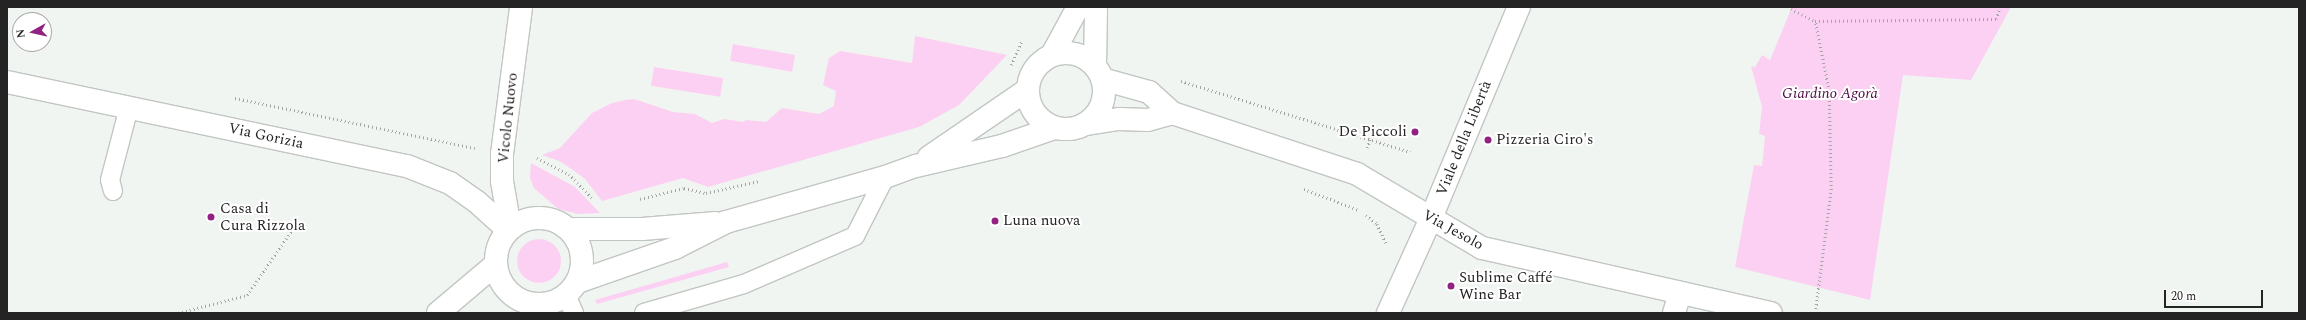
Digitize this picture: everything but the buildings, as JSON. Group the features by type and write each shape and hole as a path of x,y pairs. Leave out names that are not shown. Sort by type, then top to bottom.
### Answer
{"street":[{"name":"Vicolo Nuovo","path":"509,229 502,181 502,154 521,7"},
{"path":"1052,55 1078,7"},
{"path":"1086,124 1096,114 1103,101 1104,86 1099,73 1096,7"},
{"name":"Viale della Libertà","path":"1388,313 1431,218 1519,7"},
{"path":"1099,73 1077,54 1069,53 1052,55 1044,59 1034,69 1027,90 1033,112 1040,120 1054,128 1070,130 1086,124 1119,119 1148,120 1172,113"},
{"name":"Via Jesolo","path":"1099,73 1149,92 1172,113 1357,174 1482,248 1677,303 1771,313"},
{"name":"Via Gorizia","path":"7,82 407,166 450,183 478,202 509,229"},
{"path":"916,166 1027,90"},
{"path":"570,229 642,229 726,222 885,177 916,166 1002,146 1054,128"},
{"path":"572,297 583,268 582,254 578,240 570,229 553,219 542,217 526,219 509,229 500,240 496,264 498,274 504,287 515,297 522,308 572,297 726,222"},
{"path":"438,313 496,264"}],"lane":[{"path":"113,191 110,180 129,107"},
{"path":"644,313 744,284 855,236 885,177"}],"path":[{"path":"1792,8 1816,21 1996,20 2000,7"},
{"path":"1815,313 1831,190 1829,91 1816,21"},
{"path":"1010,66 1015,60 1022,40"},
{"path":"1178,80 1410,152"},
{"path":"231,98 502,154"},
{"path":"537,158 553,164 569,174 596,202"},
{"path":"639,199 684,188 706,194 766,179"},
{"path":"1302,188 1364,212 1377,224 1387,243 1388,249"},
{"path":"178,313 247,295 292,230"}],"green space":[{"name":"Giardino Agorà","path":"1792,7 2011,7 1971,80 1903,75 1870,300 1735,267 1754,165 1762,166 1765,136 1759,134 1762,107 1751,66 1755,67 1762,55 1770,60"},
{"path":"915,36 1007,55 959,105 919,127 708,187 683,178 602,201 585,179 559,161 542,155 560,148 592,113 612,103 625,100 634,99 673,112 695,114 712,123 724,119 743,122 746,120 766,122 782,108 819,114 834,106 836,91 823,85 829,58 840,51 912,63"},
{"path":"733,44 795,55 792,72 730,61"},
{"path":"654,67 723,78 720,97 651,86"},
{"path":"531,163 575,187 600,213 578,214 558,209 534,188 530,178"},
{"path":"535,239 543,239 555,245 561,257 561,265 555,277 543,283 535,283 523,277 517,265 517,257 523,245"},
{"path":"727,262 729,267 597,304 595,300"}],"place":[{"name":"De Piccoli","path":"1415,132"},
{"name":"Pizzeria Ciro's","path":"1488,140"},
{"name":"Casa di Cura Rizzola","path":"211,217"},
{"name":"Luna nuova","path":"995,221"},
{"name":"Sublime Caffé Wine Bar","path":"1451,286"}]}
